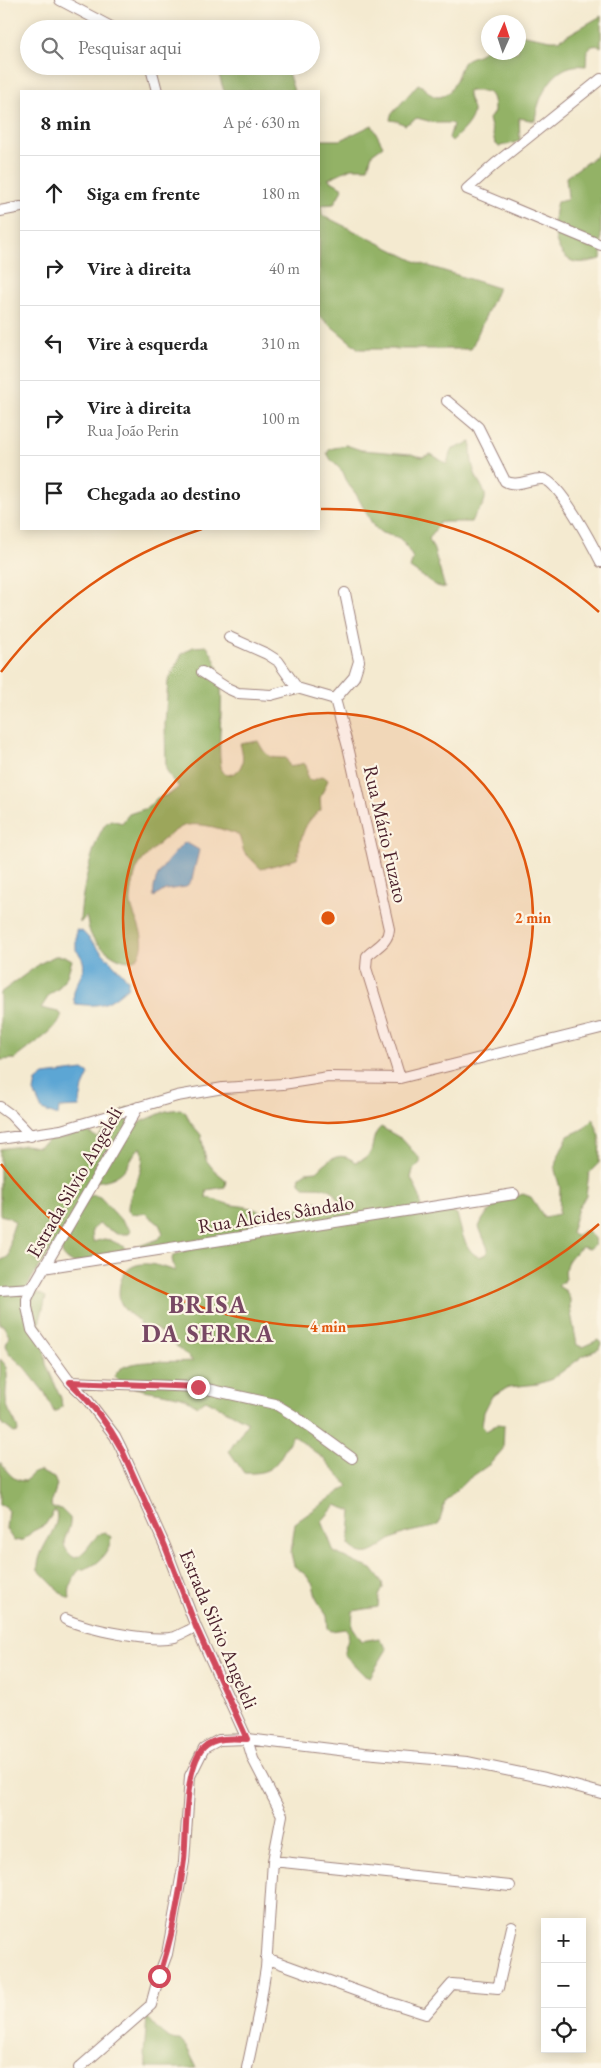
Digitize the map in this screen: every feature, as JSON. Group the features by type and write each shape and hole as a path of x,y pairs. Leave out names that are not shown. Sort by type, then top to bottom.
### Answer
{"street":[{"path":"60,0 98,20"},
{"path":"153,75 157,90"},
{"path":"601,79 495,164 467,189 601,245"},
{"path":"0,211 20,207"},
{"path":"447,401 478,427 505,481 515,484 542,479 552,482 601,562"},
{"path":"202,672 238,693 270,695 298,688 335,699 354,677 359,660 345,593"},
{"path":"229,637 278,661 298,688"},
{"name":"Rua Mário Fuzato","path":"335,699 349,751 389,929 389,935 383,943 367,956 366,968 400,1078"},
{"path":"0,1139 31,1136 61,1130 177,1096 223,1088 283,1084 328,1077 400,1078 601,1028"},
{"path":"0,1107 11,1114 31,1136"},
{"name":"Estrada Silvio Angeleli","path":"79,2068 151,2005 167,1954 184,1862 190,1776 204,1748 219,1740 247,1739 196,1627 165,1546 115,1436 86,1398 70,1382 32,1330 27,1308 27,1299 32,1288 138,1107"},
{"name":"Rua Alcides Sândalo","path":"44,1268 514,1194"},
{"path":"0,1290 32,1288"},
{"path":"70,1382 198,1387 275,1404 352,1458"},
{"path":"64,1619 98,1630 150,1637 174,1637 196,1627"},
{"path":"247,2068 259,2011 266,1958 273,1861 282,1816 253,1759 247,1739 364,1753 466,1762 545,1778 601,1793"},
{"path":"273,1861 510,1886"},
{"path":"266,1958 426,2014 452,1984 498,1988 512,1926"}],"green space":[{"path":"601,16 601,47 593,46 587,50 586,66 566,68 552,79 542,95 535,121 519,118 520,140 517,142 499,147 495,143 489,119 494,112 493,99 488,93 480,91 468,91 473,114 466,127 452,141 449,138 453,125 451,123 436,123 417,118 405,125 390,120 391,115 418,84 435,97 448,93 463,63 469,58 481,53 481,60 526,60 526,35 559,40"},
{"path":"219,75 289,75 294,90 224,90"},
{"path":"372,125 383,146 372,154 368,168 351,168 328,179 343,188 334,204 321,205 322,215 419,263 498,288 471,349 359,349 320,317 320,140 341,140"},
{"path":"601,148 601,259 577,262 564,256 557,242 554,225 555,209 557,202 568,198 566,177 596,156"},
{"path":"471,442 471,454 476,476 485,492 484,502 471,522 440,522 429,539 445,588 437,586 410,568 413,558 399,538 382,533 374,527 356,494 348,484 343,472 327,453 330,449 346,445 361,450 411,454 422,457 431,454 447,464 451,450"},
{"path":"207,646 215,660 221,691 220,756 222,772 227,775 233,774 240,768 243,759 240,744 258,741 268,755 286,758 290,767 304,763 307,767 307,777 311,781 323,776 328,780 320,798 321,810 306,825 297,859 261,869 244,852 239,835 213,827 187,825 167,836 145,858 136,872 131,903 141,933 142,945 137,958 131,961 124,960 117,958 97,943 90,933 86,916 80,923 84,888 90,861 106,823 111,820 122,823 129,814 147,808 157,798 170,794 179,787 166,769 165,724 168,681 182,654 193,647"},
{"path":"55,956 65,956 72,960 67,976 58,989 50,994 41,1008 58,1012 62,1015 59,1022 15,1059 0,1060 0,993 41,963"},
{"path":"128,1107 131,1124 134,1125 166,1111 180,1109 186,1113 190,1122 201,1135 206,1160 226,1180 225,1187 207,1190 206,1197 254,1209 275,1221 281,1222 289,1221 301,1206 311,1201 338,1206 335,1194 332,1191 322,1188 304,1187 299,1182 300,1176 306,1172 317,1171 330,1160 340,1156 350,1158 355,1162 368,1156 371,1152 374,1137 381,1127 402,1139 420,1159 420,1163 413,1170 411,1178 420,1197 421,1211 457,1214 470,1250 479,1257 486,1254 488,1249 479,1227 487,1214 496,1205 523,1194 531,1197 544,1217 559,1214 560,1188 555,1170 556,1161 568,1136 583,1129 593,1119 600,1136 599,1163 589,1173 586,1196 578,1208 571,1233 575,1236 583,1231 587,1231 594,1238 595,1245 589,1249 582,1247 571,1257 567,1264 566,1279 558,1286 566,1291 570,1299 577,1345 582,1347 598,1340 601,1343 599,1349 583,1356 552,1379 538,1384 509,1387 492,1396 484,1412 482,1426 486,1431 498,1424 504,1425 503,1449 490,1464 467,1480 445,1502 439,1524 434,1527 400,1535 373,1552 362,1553 349,1545 352,1511 336,1505 322,1521 334,1552 372,1569 382,1582 383,1588 379,1596 378,1607 353,1611 352,1626 362,1641 379,1638 387,1649 370,1677 363,1674 344,1654 348,1631 345,1629 331,1631 328,1628 327,1616 317,1600 313,1585 306,1575 294,1566 291,1553 295,1523 348,1486 324,1459 293,1435 280,1459 270,1468 255,1473 244,1473 229,1451 248,1422 206,1400 196,1406 189,1400 134,1387 115,1377 119,1370 137,1363 193,1361 157,1329 141,1326 125,1310 120,1301 121,1280 125,1272 131,1267 152,1264 175,1271 173,1256 197,1245 149,1248 139,1246 159,1239 163,1233 159,1224 145,1213 132,1214 128,1211 131,1195 142,1164 143,1155 141,1147 126,1168 118,1175 108,1180 91,1182 83,1198 94,1195 100,1197 131,1231 129,1234 117,1234 99,1224 92,1230 93,1242 104,1239 110,1240 125,1247 125,1252 73,1263 63,1254 62,1234 32,1278 24,1294 25,1298 38,1293 46,1297 39,1324 42,1327 46,1364 61,1398 62,1407 57,1412 54,1412 45,1393 25,1368 9,1353 6,1345 9,1336 3,1325 0,1325 0,1261 9,1256 11,1234 15,1222 8,1217 0,1215 0,1149 25,1145 38,1147 50,1139 67,1137 80,1131 86,1131 98,1138 107,1125"},
{"path":"0,1359 4,1363 7,1372 7,1403 18,1432 14,1433 0,1422"},
{"path":"0,1462 17,1480 26,1481 33,1473 39,1471 54,1478 57,1485 51,1504 52,1508 61,1509 70,1518 69,1529 64,1542 67,1551 73,1557 86,1550 100,1534 105,1532 111,1537 105,1555 97,1563 79,1570 77,1573 70,1587 70,1599 38,1570 41,1553 56,1523 57,1516 55,1510 45,1525 33,1531 23,1540 14,1541 6,1529 8,1510 5,1506 0,1505"},
{"path":"147,2017 165,2036 180,2040 187,2048 197,2068 147,2068 144,2055"}],"water":[{"path":"185,842 199,850 192,879 186,887 165,890 154,897 154,889 159,874 168,860"},
{"path":"76,930 82,931 128,980 128,987 115,998 98,1005 75,1004 75,989 84,965 82,958 76,950"},
{"path":"83,1070 89,1074 83,1087 79,1107 59,1108 58,1116 42,1110 34,1092 36,1081 44,1075"}],"district":[{"name":"BRISA DA SERRA","path":"208,1318"}],"route":[{"path":"159,1976 167,1954 184,1862 190,1776 204,1748 219,1740 247,1739 196,1627 165,1546 121,1448 115,1436 86,1398 70,1382 198,1387"}]}
